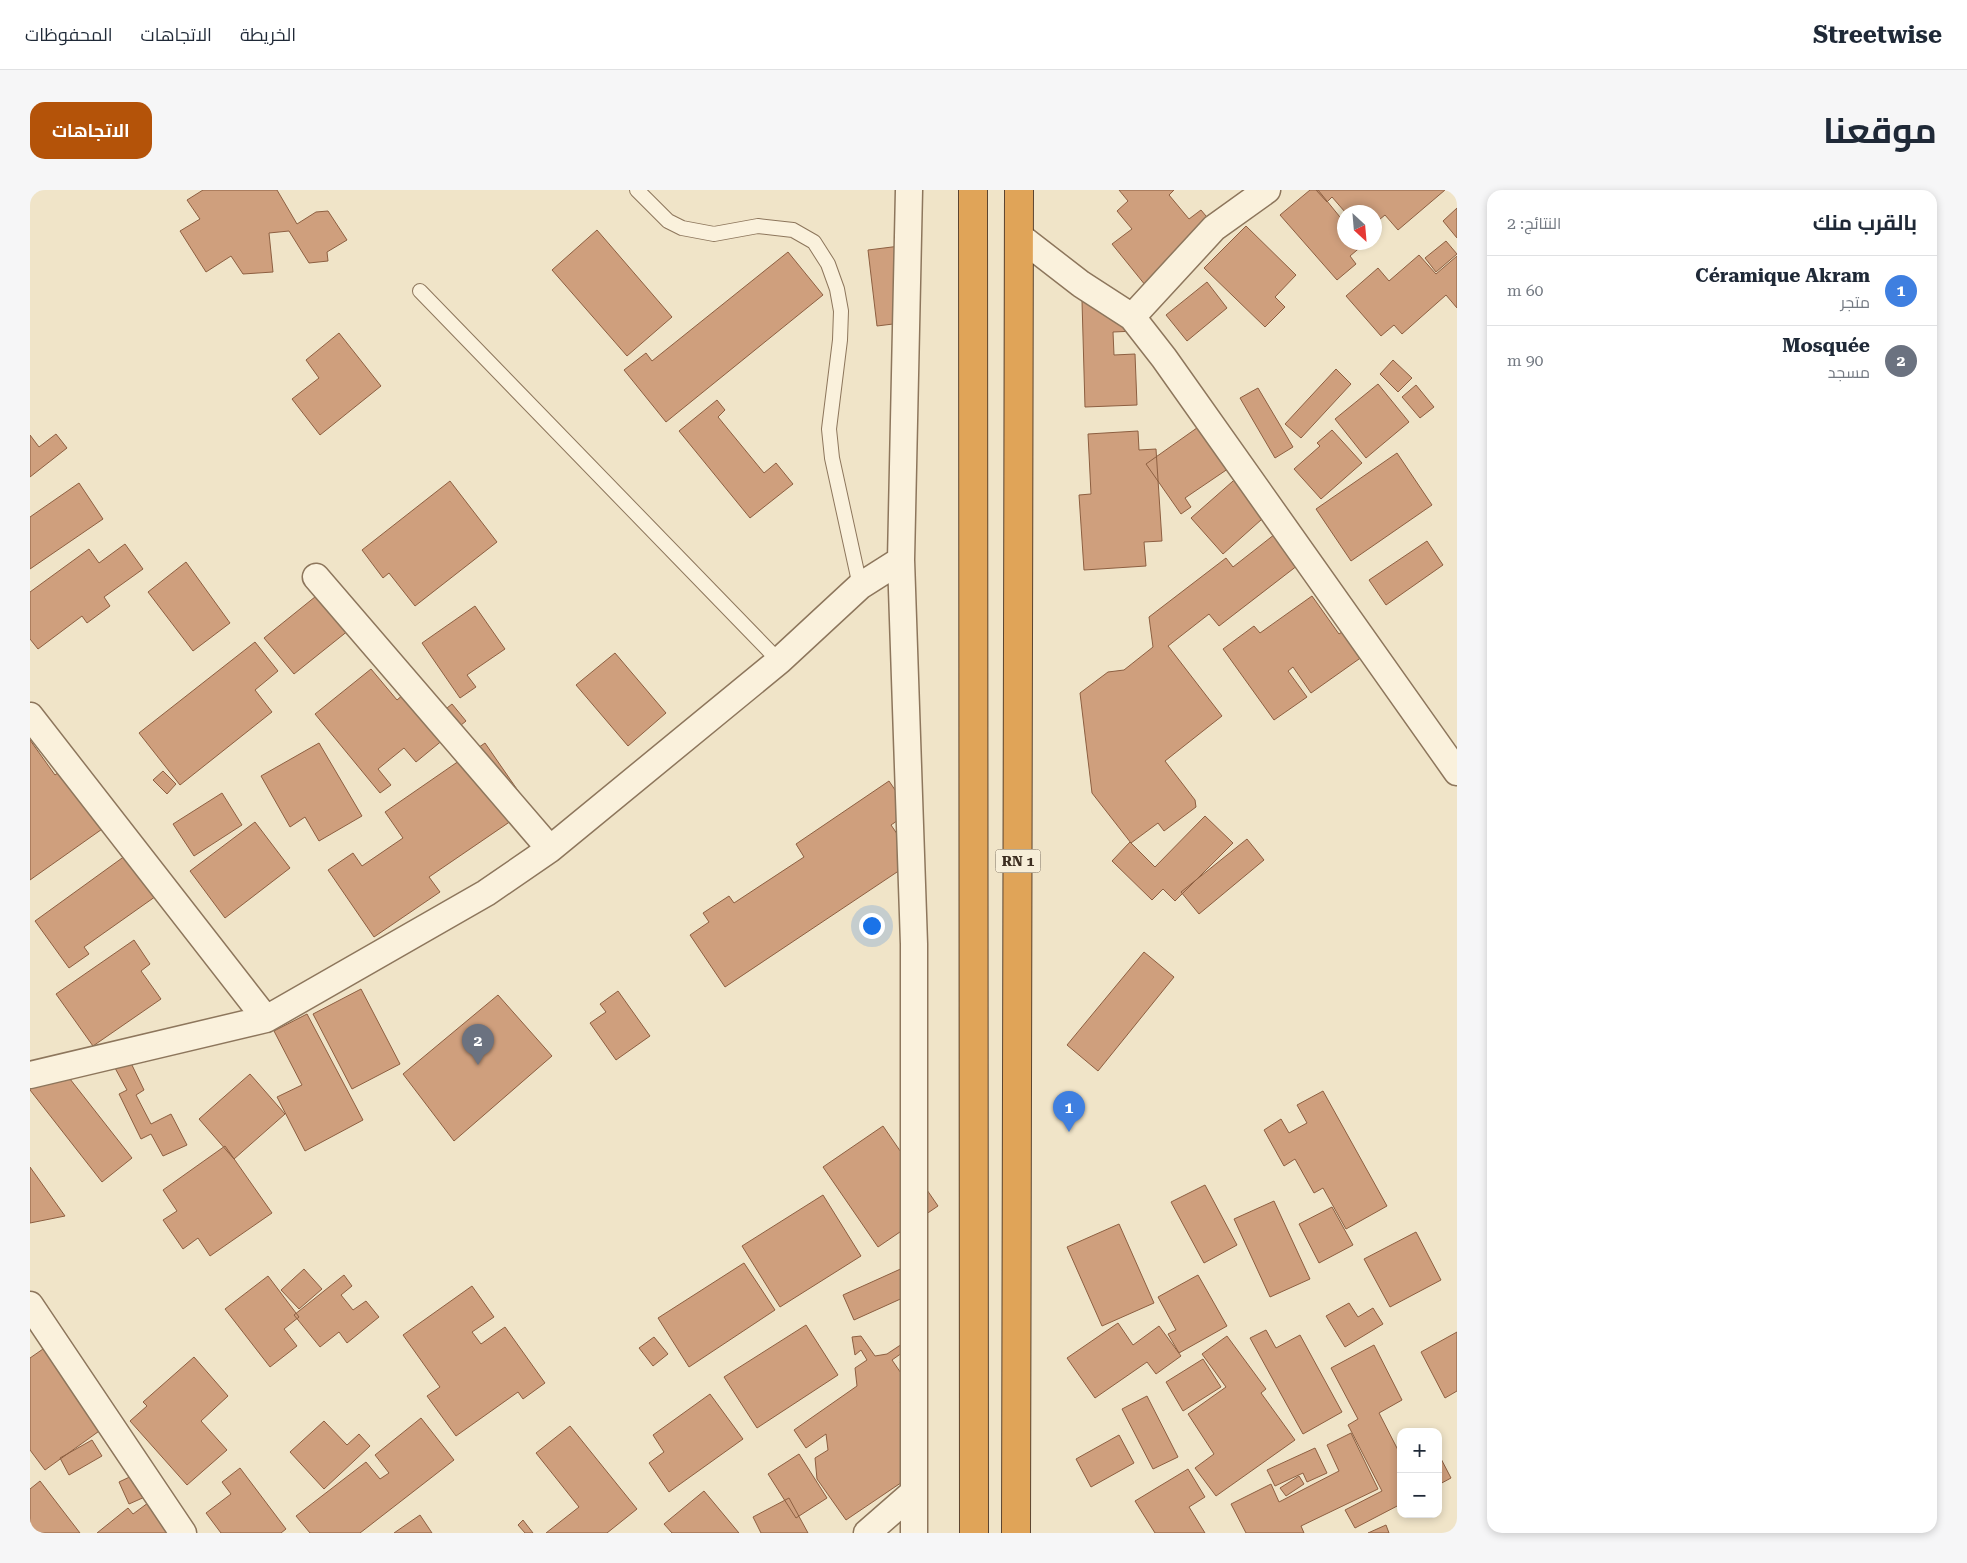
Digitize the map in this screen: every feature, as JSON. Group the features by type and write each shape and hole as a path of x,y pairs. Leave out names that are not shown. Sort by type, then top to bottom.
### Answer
{"highway":[{"name":"RN 1","path":"974,190 974,1533"},
{"name":"RN 1","path":"1016,1533 1019,190"}],"street":[{"path":"909,190 901,560 914,944 914,1533"},
{"path":"1132,317 1214,228 1267,190"},
{"path":"1019,236 1081,284 1132,317 1170,366 1457,772"},
{"path":"30,1075 266,1019 486,893 550,849 779,661 860,586 901,560"},
{"path":"316,577 550,849"},
{"path":"30,716 266,1019"},
{"path":"30,1305 183,1533"},
{"path":"866,1533 914,1492"}],"lane":[{"path":"637,190 668,221 682,228 714,234 758,226 793,230 814,242 828,264 837,289 841,311 840,340 828,429 832,458 860,586"},
{"path":"420,291 779,661"}],"building":[{"path":"203,190 277,190 297,224 316,212 328,211 347,240 327,252 328,261 309,263 289,231 269,233 273,272 243,274 231,256 206,272 180,231 200,219 187,200"},
{"path":"1119,190 1174,190 1169,195 1189,219 1201,210 1221,234 1150,291 1112,244 1132,229 1117,211 1128,201"},
{"path":"1310,190 1318,190 1337,213 1337,250 1357,250 1350,256 1356,264 1337,280 1280,215"},
{"path":"1316,190 1445,190 1398,230 1385,215 1382,217 1382,205 1339,205 1332,197 1327,202"},
{"path":"1457,208 1457,238 1443,221"},
{"path":"1246,226 1296,275 1275,297 1285,307 1265,327 1204,268"},
{"path":"597,230 672,317 627,356 552,270"},
{"path":"1446,241 1457,254 1436,272 1425,258"},
{"path":"900,246 909,322 877,326 868,250"},
{"path":"788,252 823,295 666,422 624,370 646,353 652,361"},
{"path":"1419,255 1436,274 1457,256 1457,308 1446,295 1402,334 1394,325 1381,336 1346,296 1378,268 1389,281"},
{"path":"1207,282 1227,308 1187,341 1166,315"},
{"path":"1135,300 1136,331 1113,332 1114,355 1135,354 1137,405 1085,407 1082,301"},
{"path":"339,333 381,386 320,435 292,399 319,378 306,360"},
{"path":"1393,360 1412,378 1398,392 1380,374"},
{"path":"1336,369 1351,384 1301,438 1285,424"},
{"path":"1378,384 1409,422 1366,458 1335,419"},
{"path":"1416,385 1434,407 1420,418 1402,397"},
{"path":"1258,388 1293,447 1275,458 1240,398"},
{"path":"717,400 725,410 718,417 764,473 776,463 793,484 750,518 679,431"},
{"path":"1211,418 1241,460 1185,498 1191,507 1181,514 1146,464"},
{"path":"1332,430 1362,463 1321,499 1294,469 1320,446 1317,443"},
{"path":"1138,431 1139,450 1156,449 1162,541 1144,542 1146,566 1084,570 1079,495 1091,494 1088,434"},
{"path":"56,434 67,448 30,477 30,435 39,447"},
{"path":"1397,453 1432,505 1351,561 1316,509"},
{"path":"1249,467 1281,502 1223,554 1191,518"},
{"path":"450,481 497,542 415,606 389,573 383,578 362,550"},
{"path":"79,483 103,519 30,569 30,517"},
{"path":"1284,527 1302,562 1219,626 1209,614 1168,646 1222,716 1165,761 1195,800 1196,807 1164,831 1158,823 1131,843 1092,793 1080,693 1108,672 1124,670 1153,647 1149,617 1226,558 1233,567"},
{"path":"1427,541 1443,565 1386,605 1369,580"},
{"path":"125,544 143,569 104,597 110,606 87,623 82,616 38,649 30,639 30,592 89,549 99,563"},
{"path":"186,562 230,623 193,651 148,592"},
{"path":"336,580 364,618 294,674 264,638"},
{"path":"1312,596 1339,634 1357,621 1376,647 1311,693 1293,667 1288,671 1307,697 1274,720 1223,649 1254,626 1260,633"},
{"path":"475,606 505,649 467,675 476,687 460,698 422,643"},
{"path":"255,642 278,671 255,690 272,712 180,785 139,733"},
{"path":"615,653 666,713 628,746 576,685"},
{"path":"371,669 397,700 413,686 437,716 452,704 466,721 416,762 404,748 378,769 391,785 380,793 315,714"},
{"path":"30,740 55,775 63,769 105,827 30,880"},
{"path":"319,743 362,816 319,841 305,817 290,827 261,776"},
{"path":"485,743 530,808 429,877 440,892 374,937 328,870 353,853 362,866 403,838 385,812"},
{"path":"163,771 176,784 167,794 153,780"},
{"path":"889,781 910,812 891,825 915,860 725,987 690,935 709,922 703,913 729,896 734,903 804,857 796,844"},
{"path":"222,793 242,825 194,856 173,824"},
{"path":"1205,816 1233,843 1175,901 1163,889 1152,900 1112,861 1130,842 1155,867"},
{"path":"255,822 290,868 225,918 190,871"},
{"path":"1247,839 1264,860 1199,914 1181,892"},
{"path":"129,853 159,894 84,947 89,954 69,968 35,921"},
{"path":"134,940 150,964 141,971 161,999 93,1046 56,994"},
{"path":"1144,952 1174,977 1098,1071 1067,1045"},
{"path":"361,989 400,1064 352,1089 313,1014"},
{"path":"618,991 650,1036 616,1060 590,1023 606,1012 600,1004"},
{"path":"498,995 552,1056 454,1141 403,1074"},
{"path":"307,1014 363,1120 305,1151 277,1097 302,1085 274,1031"},
{"path":"130,1061 144,1090 136,1095 151,1124 171,1114 187,1145 163,1156 151,1134 141,1139 119,1094 127,1090 115,1068"},
{"path":"59,1065 132,1158 102,1182 30,1090 30,1088"},
{"path":"250,1074 285,1114 234,1159 199,1119"},
{"path":"1323,1091 1387,1206 1346,1229 1323,1188 1314,1193 1295,1159 1284,1166 1264,1130 1281,1119 1289,1133 1307,1123 1297,1105"},
{"path":"883,1126 938,1206 878,1247 823,1167"},
{"path":"225,1146 272,1213 210,1256 198,1238 183,1249 163,1220 177,1211 163,1190"},
{"path":"30,1167 65,1216 30,1223"},
{"path":"1205,1185 1237,1245 1204,1263 1171,1202"},
{"path":"823,1195 861,1256 780,1307 742,1246"},
{"path":"1274,1201 1310,1279 1270,1297 1234,1219"},
{"path":"1332,1207 1353,1245 1319,1263 1299,1224"},
{"path":"1119,1224 1154,1303 1102,1326 1067,1247"},
{"path":"1416,1232 1441,1280 1390,1307 1364,1259"},
{"path":"744,1263 775,1310 689,1367 658,1318"},
{"path":"905,1267 916,1292 854,1320 843,1295"},
{"path":"304,1269 322,1289 299,1309 281,1290"},
{"path":"344,1275 352,1286 341,1295 353,1310 366,1301 379,1317 347,1343 339,1332 320,1347 294,1315"},
{"path":"1198,1275 1227,1326 1179,1353 1168,1334 1176,1330 1158,1297"},
{"path":"268,1276 299,1317 284,1329 297,1346 270,1367 225,1309"},
{"path":"472,1286 494,1317 472,1332 481,1344 505,1327 545,1383 523,1399 518,1392 456,1436 427,1396 440,1387 403,1335"},
{"path":"1349,1303 1358,1317 1373,1308 1383,1324 1345,1347 1326,1316"},
{"path":"1118,1323 1133,1345 1159,1326 1181,1356 1156,1374 1147,1362 1095,1398 1067,1358"},
{"path":"806,1325 838,1375 757,1428 724,1377"},
{"path":"1266,1330 1276,1348 1300,1335 1342,1412 1303,1434 1250,1338"},
{"path":"1457,1332 1457,1391 1445,1398 1421,1352"},
{"path":"861,1336 875,1356 887,1354 908,1340 909,1348 892,1360 914,1392 900,1402 907,1412 914,1474 846,1520 817,1479 815,1458 828,1450 826,1434 806,1448 794,1430 857,1386 855,1368 867,1360 861,1350 855,1355 852,1337"},
{"path":"1227,1336 1266,1389 1261,1393 1295,1440 1216,1496 1195,1468 1214,1454 1188,1414 1226,1387 1202,1354"},
{"path":"654,1337 668,1354 653,1366 639,1348"},
{"path":"1374,1345 1402,1400 1379,1413 1397,1448 1397,1506 1355,1528 1345,1510 1382,1491 1348,1425 1358,1419 1331,1368"},
{"path":"43,1349 102,1429 45,1470 30,1450 30,1358"},
{"path":"194,1357 228,1396 201,1421 227,1450 187,1485 130,1421 147,1406 143,1402"},
{"path":"1203,1359 1221,1387 1183,1411 1166,1382"},
{"path":"710,1394 743,1439 669,1492 649,1463 664,1452 653,1435"},
{"path":"1147,1396 1178,1457 1153,1469 1122,1409"},
{"path":"421,1418 454,1460 360,1533 310,1533 296,1516 366,1462 380,1479 389,1473 375,1455"},
{"path":"324,1421 347,1445 359,1434 370,1446 324,1489 290,1452"},
{"path":"570,1426 637,1509 607,1533 546,1533 579,1507 536,1453"},
{"path":"1351,1433 1378,1489 1301,1526 1304,1533 1246,1533 1231,1504 1271,1484 1279,1502 1339,1471 1327,1445"},
{"path":"1119,1435 1134,1463 1091,1487 1076,1459"},
{"path":"92,1440 102,1456 69,1475 60,1458"},
{"path":"1315,1448 1327,1473 1307,1482 1303,1473 1275,1486 1267,1470"},
{"path":"799,1454 827,1498 796,1518 768,1474"},
{"path":"1442,1461 1451,1478 1442,1483"},
{"path":"240,1468 286,1529 281,1533 221,1533 206,1513 231,1494 222,1482"},
{"path":"1188,1469 1205,1497 1189,1507 1205,1533 1155,1533 1135,1501"},
{"path":"138,1473 147,1496 129,1504 119,1482"},
{"path":"1299,1476 1304,1484 1286,1496 1280,1488"},
{"path":"40,1481 80,1533 30,1533 30,1489"},
{"path":"704,1491 739,1533 672,1533 664,1524"},
{"path":"789,1498 808,1533 761,1533 753,1517"},
{"path":"152,1500 176,1533 97,1533 128,1508 133,1514"},
{"path":"420,1515 432,1533 394,1533"},
{"path":"523,1520 533,1533 525,1533 518,1525"},
{"path":"1386,1525 1389,1533 1368,1533"}],"place":[{"name":"Mosquée","path":"478,1065"},
{"name":"Céramique Akram","path":"1069,1132"}]}
